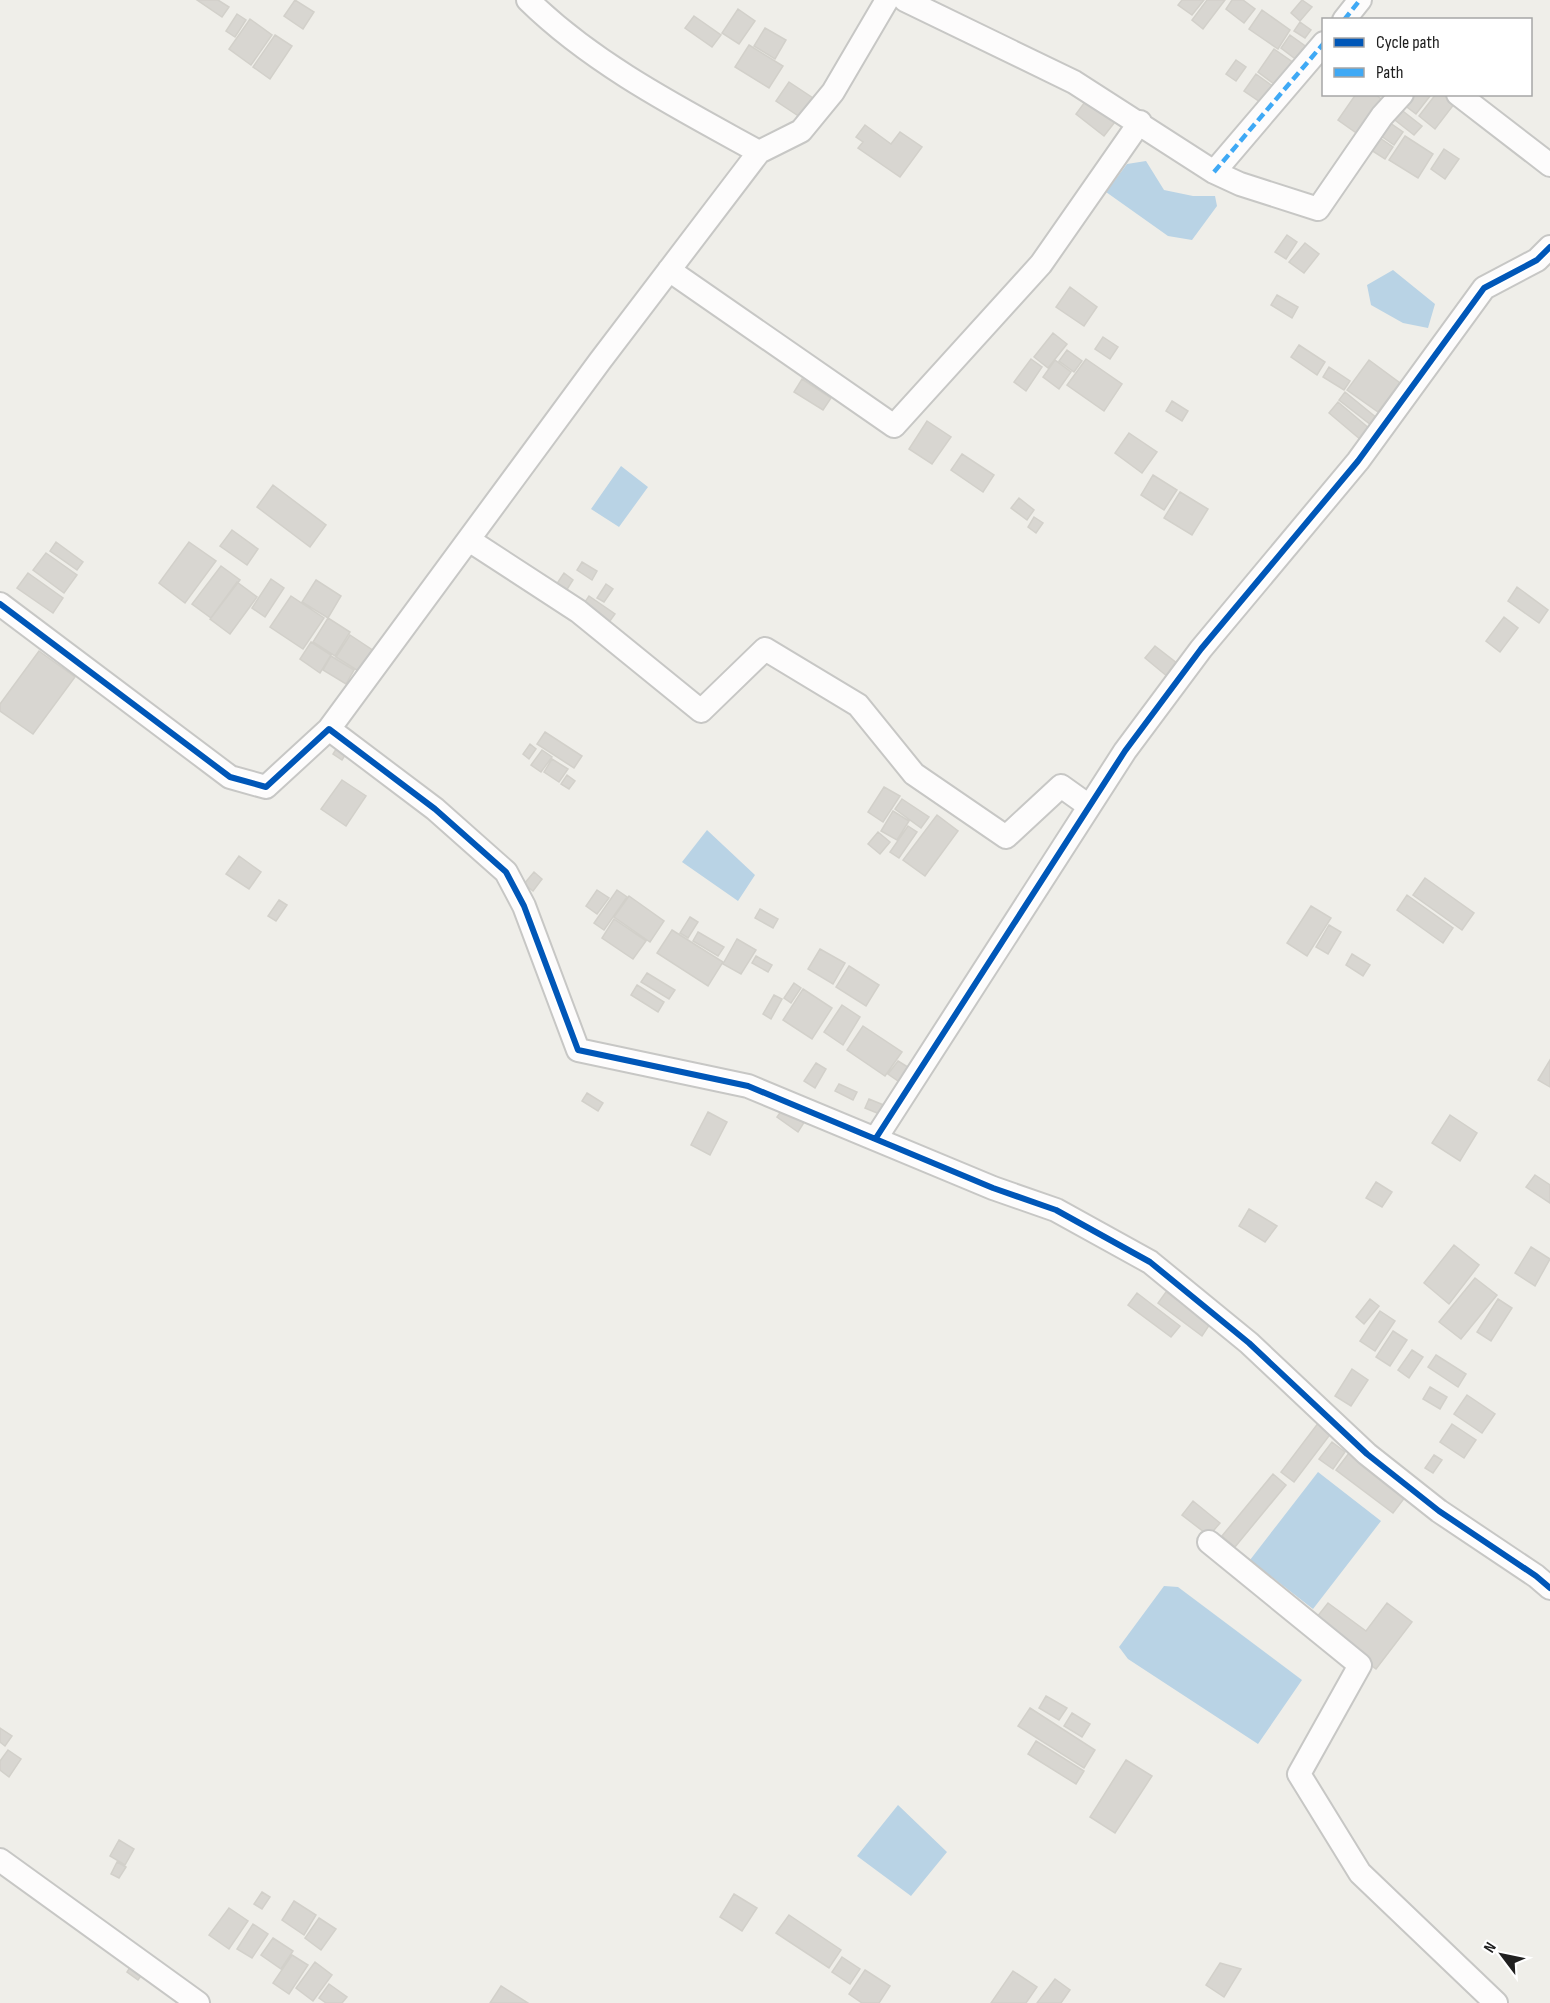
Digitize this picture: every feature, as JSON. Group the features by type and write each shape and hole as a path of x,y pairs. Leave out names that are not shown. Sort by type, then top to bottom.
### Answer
{"street":[{"path":"528,0 558,30 672,103 759,152"},
{"path":"0,604 230,777 266,787 329,729 759,152 801,131 833,92 887,0"},
{"path":"905,0 1074,82 1140,122 1214,172 1240,184 1318,208 1382,117 1400,96"},
{"path":"1346,18 1360,0"},
{"path":"1214,172 1322,44"},
{"path":"1461,96 1550,165"},
{"path":"669,270 894,426 1041,264 1140,122"},
{"path":"876,1138 1125,751 1202,649 1358,461 1484,288 1537,260 1550,247"},
{"path":"469,540 578,611 701,711 765,649 858,705 914,774 1006,837 1061,786 1089,806"},
{"path":"329,729 435,809 506,872 524,906 578,1050 748,1086 993,1188 1056,1210 1150,1262 1249,1343 1367,1454 1438,1511 1545,1575"},
{"path":"1209,1542 1360,1665 1299,1774 1360,1873 1496,2003"},
{"path":"0,1860 198,2003"}],"water":[{"path":"1146,161 1164,190 1193,196 1215,196 1217,206 1192,240 1168,236 1106,192 1127,164"},
{"path":"1393,270 1435,304 1428,328 1403,323 1371,305 1367,285"},
{"path":"621,466 648,487 619,527 591,509"},
{"path":"707,830 755,875 738,901 682,862"},
{"path":"1318,1472 1381,1521 1313,1609 1250,1560"},
{"path":"1164,1586 1178,1587 1302,1680 1258,1744 1128,1659 1119,1647"},
{"path":"898,1805 947,1852 911,1896 857,1856"}],"building":[{"path":"197,0 218,0 229,7 222,17"},
{"path":"295,0 314,12 303,29 284,16"},
{"path":"1182,0 1204,0 1192,15 1178,5"},
{"path":"1207,0 1225,0 1203,29 1192,20"},
{"path":"1232,0 1243,0 1255,9 1244,23 1226,9"},
{"path":"1302,0 1312,7 1300,21 1291,13"},
{"path":"738,9 755,21 739,44 722,33"},
{"path":"1262,10 1290,30 1278,49 1249,29"},
{"path":"237,14 246,20 235,37 226,31"},
{"path":"694,16 721,35 712,47 685,28"},
{"path":"250,19 272,35 251,65 229,49"},
{"path":"1300,22 1311,30 1305,38 1294,31"},
{"path":"765,28 786,40 775,59 754,46"},
{"path":"275,35 292,46 270,79 253,67"},
{"path":"1290,35 1308,48 1298,61 1281,48"},
{"path":"749,45 783,66 769,88 735,67"},
{"path":"1274,49 1294,63 1278,87 1258,72"},
{"path":"1236,60 1246,67 1236,81 1226,74"},
{"path":"1256,74 1278,90 1266,106 1244,91"},
{"path":"789,82 816,100 803,119 776,101"},
{"path":"1090,95 1118,118 1104,136 1076,114"},
{"path":"1355,96 1377,96 1386,103 1362,137 1338,120"},
{"path":"1409,96 1430,96 1416,114 1403,104"},
{"path":"1434,96 1446,96 1455,103 1435,129 1419,116"},
{"path":"1399,108 1422,126 1414,135 1391,117"},
{"path":"1383,118 1403,132 1394,145 1374,131"},
{"path":"865,125 891,144 900,132 922,147 900,177 858,148 863,142 856,137"},
{"path":"1405,136 1433,154 1418,178 1389,160"},
{"path":"1380,138 1393,147 1385,159 1371,150"},
{"path":"1444,149 1459,159 1445,179 1431,169"},
{"path":"1287,235 1297,242 1286,259 1275,252"},
{"path":"1305,243 1319,254 1304,273 1289,262"},
{"path":"1070,287 1097,307 1084,326 1056,307"},
{"path":"1277,295 1298,307 1292,318 1271,305"},
{"path":"1053,333 1067,344 1048,368 1034,357"},
{"path":"1103,337 1118,347 1110,359 1095,349"},
{"path":"1299,345 1325,362 1317,375 1291,357"},
{"path":"1067,350 1082,361 1074,372 1059,361"},
{"path":"1031,359 1042,367 1026,391 1014,382"},
{"path":"1086,359 1122,384 1104,411 1067,385"},
{"path":"1055,360 1071,372 1059,389 1043,377"},
{"path":"1369,360 1400,383 1378,412 1347,390"},
{"path":"1329,367 1350,381 1344,390 1323,377"},
{"path":"802,379 831,398 823,410 794,392"},
{"path":"1345,392 1377,418 1371,425 1339,400"},
{"path":"1172,401 1188,411 1182,421 1166,411"},
{"path":"1338,402 1370,429 1361,440 1329,413"},
{"path":"927,421 951,437 932,464 909,449"},
{"path":"1129,433 1157,452 1142,473 1115,453"},
{"path":"962,454 994,475 983,492 951,470"},
{"path":"1153,475 1177,490 1164,510 1141,495"},
{"path":"273,485 326,525 310,547 257,507"},
{"path":"1180,492 1208,509 1192,535 1164,518"},
{"path":"1019,498 1034,510 1027,520 1011,508"},
{"path":"1034,517 1043,523 1036,533 1028,527"},
{"path":"232,530 258,549 247,565 220,546"},
{"path":"56,542 83,562 77,570 50,551"},
{"path":"189,542 216,561 185,603 159,583"},
{"path":"46,553 77,575 64,593 33,570"},
{"path":"582,562 597,571 592,580 577,570"},
{"path":"221,566 240,580 211,618 192,604"},
{"path":"28,573 63,598 53,613 17,588"},
{"path":"564,573 573,580 566,591 556,585"},
{"path":"271,579 284,588 265,617 252,608"},
{"path":"316,580 341,596 328,618 302,602"},
{"path":"237,582 257,597 230,634 210,619"},
{"path":"606,584 613,589 604,602 597,598"},
{"path":"1517,587 1548,610 1539,623 1508,601"},
{"path":"291,596 324,618 303,649 270,627"},
{"path":"589,596 615,614 607,625 581,608"},
{"path":"1504,617 1518,628 1500,652 1486,641"},
{"path":"328,618 350,632 335,656 313,642"},
{"path":"350,635 374,651 360,672 336,657"},
{"path":"311,642 331,655 320,673 300,659"},
{"path":"1155,646 1178,664 1168,677 1145,658"},
{"path":"39,651 75,677 33,734 0,711 0,704"},
{"path":"331,656 354,670 346,684 323,670"},
{"path":"545,732 582,756 574,768 537,744"},
{"path":"530,744 536,749 529,759 523,754"},
{"path":"338,746 347,752 342,760 333,754"},
{"path":"542,750 552,757 541,772 531,765"},
{"path":"552,759 568,769 559,782 544,772"},
{"path":"567,775 575,781 569,789 561,784"},
{"path":"342,780 366,796 346,826 321,809"},
{"path":"884,787 900,796 883,822 868,812"},
{"path":"902,799 929,817 921,828 895,809"},
{"path":"893,811 909,821 897,840 881,831"},
{"path":"937,815 958,831 925,876 903,860"},
{"path":"908,826 917,832 899,858 890,852"},
{"path":"878,832 890,842 880,854 868,844"},
{"path":"239,856 261,872 249,889 226,874"},
{"path":"534,872 542,879 533,891 524,884"},
{"path":"1425,878 1474,913 1462,930 1413,895"},
{"path":"597,890 609,898 597,914 586,906"},
{"path":"617,890 627,897 604,930 594,923"},
{"path":"1407,895 1453,928 1443,943 1397,910"},
{"path":"629,896 664,921 650,942 614,917"},
{"path":"279,900 287,905 276,921 268,916"},
{"path":"1311,906 1331,918 1307,956 1287,943"},
{"path":"760,909 778,919 773,928 755,918"},
{"path":"690,917 698,922 688,938 680,933"},
{"path":"614,919 646,941 633,959 602,938"},
{"path":"1329,925 1341,932 1328,954 1316,947"},
{"path":"672,930 723,962 708,986 657,953"},
{"path":"698,932 724,947 718,956 693,941"},
{"path":"737,939 756,950 741,974 723,964"},
{"path":"820,949 845,963 833,984 808,969"},
{"path":"1352,954 1370,965 1363,976 1346,965"},
{"path":"756,956 772,965 768,972 752,963"},
{"path":"849,966 879,985 866,1006 836,987"},
{"path":"647,973 675,990 669,999 641,982"},
{"path":"794,983 801,988 791,1003 784,998"},
{"path":"637,985 664,1002 658,1012 631,995"},
{"path":"803,989 832,1008 812,1039 783,1020"},
{"path":"774,995 782,999 771,1019 763,1014"},
{"path":"842,1005 860,1017 843,1045 824,1032"},
{"path":"863,1026 902,1052 885,1076 847,1050"},
{"path":"1550,1060 1550,1087 1538,1080"},
{"path":"898,1061 911,1069 901,1083 888,1074"},
{"path":"816,1063 826,1069 815,1088 804,1081"},
{"path":"839,1084 857,1092 853,1100 835,1091"},
{"path":"587,1093 603,1103 598,1111 582,1101"},
{"path":"869,1099 886,1106 882,1115 865,1108"},
{"path":"784,1107 805,1121 798,1132 777,1117"},
{"path":"708,1112 727,1122 710,1155 691,1145"},
{"path":"1450,1115 1477,1133 1460,1161 1432,1143"},
{"path":"1535,1175 1550,1185 1550,1203 1526,1187"},
{"path":"1376,1182 1392,1192 1382,1207 1366,1198"},
{"path":"1249,1209 1277,1226 1265,1242 1239,1226"},
{"path":"1454,1245 1479,1265 1449,1304 1424,1283"},
{"path":"1531,1247 1550,1259 1535,1286 1515,1273"},
{"path":"1475,1278 1497,1295 1461,1339 1439,1322"},
{"path":"1166,1292 1210,1324 1202,1336 1158,1303"},
{"path":"1137,1293 1180,1326 1171,1337 1128,1305"},
{"path":"1370,1299 1379,1306 1364,1324 1356,1317"},
{"path":"1498,1299 1512,1308 1491,1341 1477,1332"},
{"path":"1380,1311 1395,1321 1375,1351 1360,1341"},
{"path":"1393,1331 1407,1340 1390,1366 1376,1357"},
{"path":"1412,1350 1423,1357 1409,1378 1398,1370"},
{"path":"1436,1355 1466,1374 1458,1387 1428,1367"},
{"path":"1352,1369 1368,1380 1351,1406 1335,1396"},
{"path":"1430,1387 1447,1397 1440,1409 1423,1399"},
{"path":"1467,1395 1495,1414 1482,1433 1454,1414"},
{"path":"1319,1422 1332,1432 1294,1482 1281,1472"},
{"path":"1452,1424 1476,1440 1464,1458 1440,1442"},
{"path":"1332,1442 1345,1452 1333,1469 1319,1459"},
{"path":"1349,1453 1406,1496 1393,1513 1336,1470"},
{"path":"1434,1455 1442,1460 1433,1473 1425,1468"},
{"path":"1273,1474 1286,1485 1235,1547 1222,1536"},
{"path":"1193,1501 1220,1523 1209,1536 1182,1515"},
{"path":"1328,1603 1366,1631 1387,1603 1412,1622 1376,1669 1313,1622"},
{"path":"1046,1696 1067,1708 1059,1720 1039,1708"},
{"path":"1030,1708 1095,1750 1084,1768 1018,1726"},
{"path":"1072,1713 1090,1724 1082,1737 1064,1726"},
{"path":"0,1728 12,1736 5,1746 0,1742"},
{"path":"1036,1741 1084,1771 1076,1784 1028,1754"},
{"path":"8,1750 21,1759 9,1777 0,1770 0,1761"},
{"path":"1126,1760 1152,1776 1115,1833 1090,1817"},
{"path":"119,1840 134,1849 125,1865 110,1856"},
{"path":"117,1862 126,1867 119,1878 111,1874"},
{"path":"262,1892 270,1897 262,1909 254,1904"},
{"path":"734,1894 757,1908 742,1931 720,1917"},
{"path":"294,1901 316,1915 304,1935 282,1920"},
{"path":"229,1908 248,1921 229,1949 209,1935"},
{"path":"789,1915 841,1950 829,1968 776,1933"},
{"path":"319,1918 336,1929 321,1950 305,1938"},
{"path":"253,1924 268,1934 252,1958 237,1949"},
{"path":"273,1938 293,1951 281,1969 261,1955"},
{"path":"292,1955 308,1965 289,1994 273,1983"},
{"path":"842,1957 860,1969 850,1984 832,1972"},
{"path":"315,1962 332,1975 313,2001 296,1988"},
{"path":"1220,1963 1241,1969 1224,1997 1206,1985"},
{"path":"132,1964 143,1973 138,1980 127,1972"},
{"path":"865,1970 890,1986 879,2003 862,2003 849,1994"},
{"path":"1013,1971 1037,1987 1026,2003 991,2003"},
{"path":"1055,1979 1070,1990 1061,2003 1037,2003"},
{"path":"329,1984 347,1997 342,2003 326,2003 319,1998"},
{"path":"501,1986 528,2003 490,2003"}],"marked path":[{"path":"1346,18 1360,0"},
{"path":"1214,172 1322,45"}],"cycle path":[{"path":"876,1138 1125,751 1201,649 1358,461 1484,288 1537,260 1550,247"},
{"path":"0,604 230,777 266,787 329,729 435,809 506,872 524,906 578,1050 748,1086 993,1188 1056,1210 1150,1262 1249,1343 1367,1454 1439,1511 1536,1576 1550,1588"}]}
